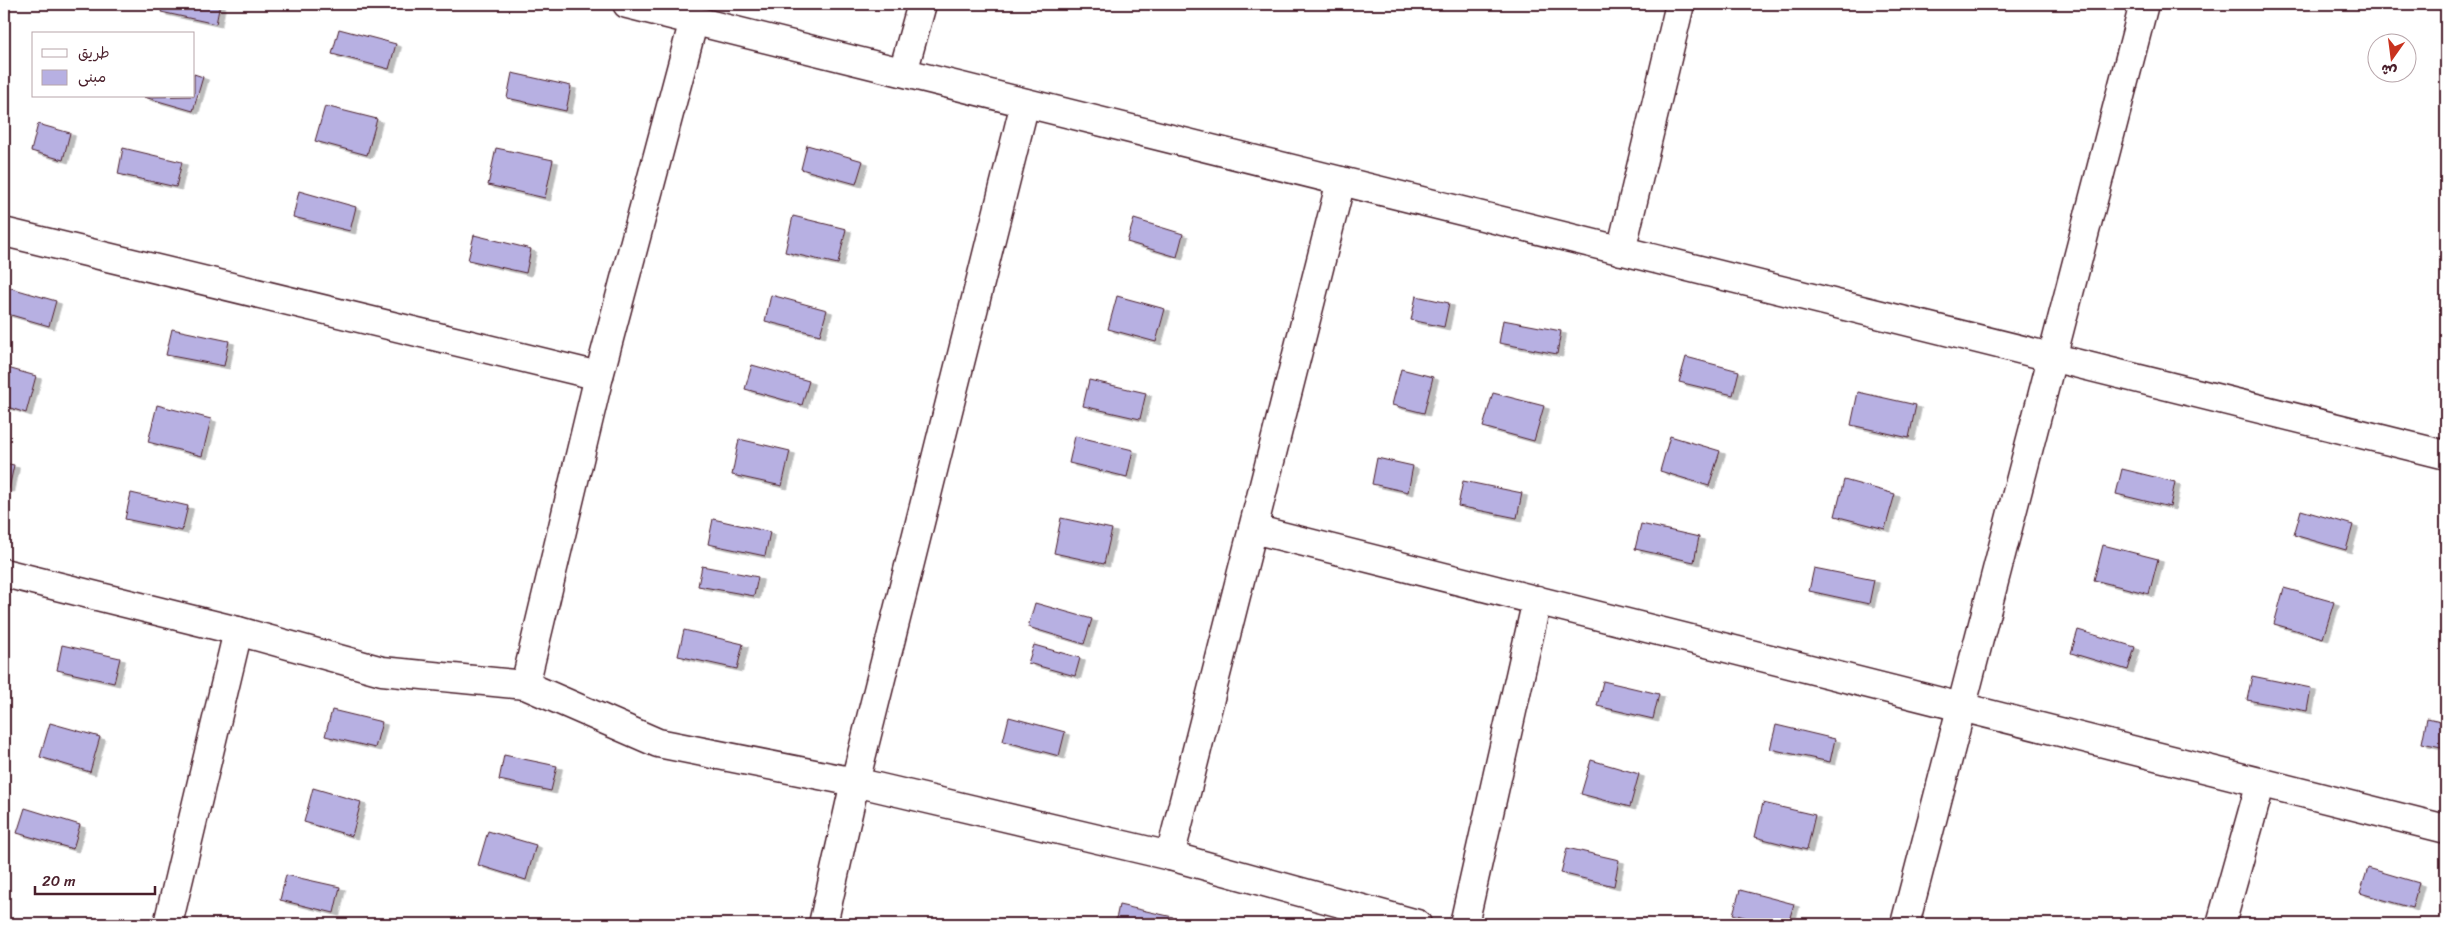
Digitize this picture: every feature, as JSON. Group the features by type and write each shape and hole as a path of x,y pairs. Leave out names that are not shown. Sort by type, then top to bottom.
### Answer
{"street":[{"path":"627,4 2446,455"},
{"path":"903,72 922,4"},
{"path":"1621,251 1680,4"},
{"path":"1905,924 2052,358 2138,5"},
{"path":"525,685 599,376 694,20"},
{"path":"823,924 855,782 1025,103"},
{"path":"1170,856 1341,181"},
{"path":"4,232 599,376"},
{"path":"1253,529 2446,829"},
{"path":"4,573 238,631 382,671 525,685 658,743 855,782 1170,856 1417,924"},
{"path":"1464,924 1537,600"},
{"path":"168,924 238,631"},
{"path":"2221,924 2261,782"}],"building":[{"path":"163,4 220,4 216,24 161,12"},
{"path":"339,29 396,44 389,69 332,54"},
{"path":"512,73 571,86 566,111 507,98"},
{"path":"195,74 203,77 193,111 148,98 195,98"},
{"path":"325,106 377,119 367,155 315,141"},
{"path":"38,124 70,133 63,160 31,151"},
{"path":"807,145 863,161 856,184 801,169"},
{"path":"123,148 182,162 176,187 118,174"},
{"path":"496,148 553,160 545,198 488,185"},
{"path":"299,191 356,207 350,231 293,217"},
{"path":"793,216 846,229 838,264 785,252"},
{"path":"1134,219 1183,234 1177,257 1127,242"},
{"path":"474,235 531,249 526,273 468,260"},
{"path":"4,286 56,301 49,326 4,313"},
{"path":"771,295 827,310 820,335 765,321"},
{"path":"1117,296 1165,309 1156,342 1108,329"},
{"path":"1416,296 1449,303 1444,327 1411,320"},
{"path":"1503,320 1561,331 1557,354 1499,343"},
{"path":"172,329 229,341 224,366 166,355"},
{"path":"1686,357 1739,371 1733,395 1679,382"},
{"path":"752,365 809,381 802,405 745,389"},
{"path":"4,367 36,376 26,413 4,406"},
{"path":"1401,369 1433,377 1424,413 1392,405"},
{"path":"1089,380 1146,393 1140,419 1083,406"},
{"path":"1858,392 1916,405 1909,438 1851,425"},
{"path":"1493,393 1544,406 1534,441 1483,427"},
{"path":"157,405 211,419 202,456 148,442"},
{"path":"1075,436 1133,450 1127,477 1069,463"},
{"path":"1670,436 1720,451 1709,486 1660,471"},
{"path":"739,439 790,451 782,486 732,475"},
{"path":"1377,458 1413,466 1408,492 1372,484"},
{"path":"4,463 14,465 9,489 4,488"},
{"path":"2122,469 2175,482 2170,507 2116,494"},
{"path":"1844,480 1895,494 1885,529 1835,516"},
{"path":"1463,481 1522,493 1517,518 1458,506"},
{"path":"131,493 188,506 182,531 125,519"},
{"path":"2301,510 2353,525 2346,550 2294,535"},
{"path":"1061,518 1112,529 1104,564 1054,553"},
{"path":"713,519 770,532 765,556 708,544"},
{"path":"1641,524 1699,537 1694,562 1635,549"},
{"path":"2103,545 2158,559 2149,594 2094,580"},
{"path":"702,566 758,577 754,596 698,586"},
{"path":"1814,568 1874,580 1869,604 1809,591"},
{"path":"2284,588 2334,602 2323,638 2274,624"},
{"path":"1035,603 1092,619 1084,644 1028,627"},
{"path":"684,630 743,644 737,669 678,656"},
{"path":"2078,630 2135,647 2128,670 2071,653"},
{"path":"62,645 120,658 114,683 57,670"},
{"path":"1034,645 1080,658 1075,676 1028,663"},
{"path":"2252,676 2311,688 2307,711 2247,700"},
{"path":"1603,681 1659,694 1653,719 1597,706"},
{"path":"332,710 382,722 375,748 325,736"},
{"path":"1009,717 1065,732 1059,756 1003,741"},
{"path":"2427,718 2446,722 2446,748 2422,743"},
{"path":"50,723 100,737 90,772 40,757"},
{"path":"1776,725 1835,739 1830,762 1770,749"},
{"path":"504,755 557,766 551,791 499,780"},
{"path":"1591,760 1639,774 1630,807 1581,794"},
{"path":"313,788 361,802 352,836 304,822"},
{"path":"1763,803 1815,815 1807,850 1755,837"},
{"path":"25,808 80,825 73,849 17,833"},
{"path":"488,831 536,845 526,880 478,865"},
{"path":"1567,848 1619,860 1614,886 1561,873"},
{"path":"2368,868 2419,883 2412,908 2360,893"},
{"path":"286,875 340,887 334,913 280,900"},
{"path":"1740,890 1794,904 1788,924 1770,924 1733,914"},
{"path":"1119,905 1173,917 1171,924 1115,924"}]}
